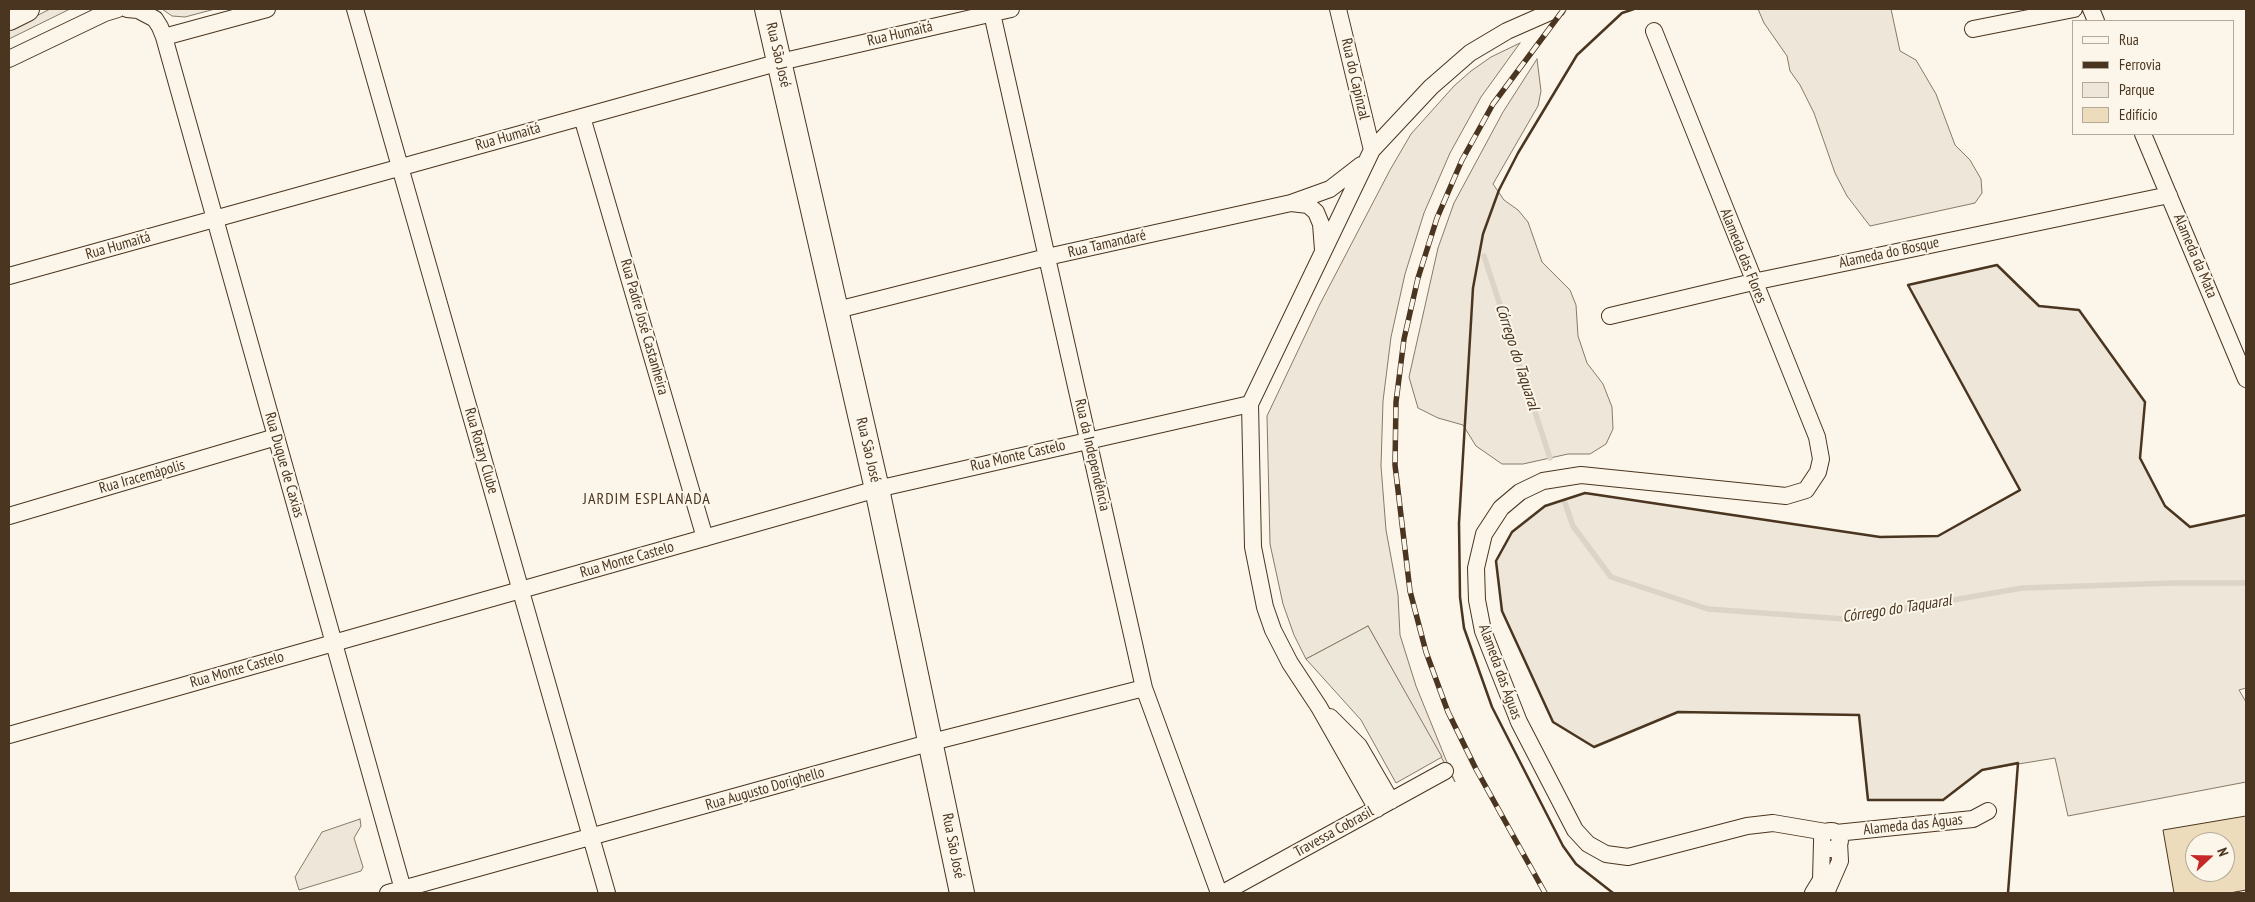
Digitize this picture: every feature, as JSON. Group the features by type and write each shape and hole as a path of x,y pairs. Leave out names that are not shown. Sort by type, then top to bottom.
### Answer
{"street":[{"path":"9,18 27,9"},
{"path":"9,59 105,13 118,9"},
{"name":"Rua Duque de Caxias","path":"127,9 138,10 154,19 164,37 334,643 398,892"},
{"path":"164,37 268,9"},
{"name":"Rua Rotary Clube","path":"355,9 607,893"},
{"name":"Rua São José","path":"767,9 877,489 932,742 962,893"},
{"name":"Rua Humaitá","path":"9,276 780,62 991,11 1011,9"},
{"name":"Rua do Capinzal","path":"1338,9 1369,155"},
{"path":"1384,805 1360,746 1320,707 1290,663 1273,630 1263,599 1253,547 1250,404 1369,155 1431,87 1470,53 1507,31 1557,9"},
{"path":"1973,29 2074,9"},
{"name":"Rua da Independência","path":"991,11 1144,688 1221,893"},
{"name":"Alameda das Flores","path":"1654,31 1820,449 1821,459 1813,482"},
{"name":"Rua Padre José Castanheira","path":"582,117 705,538"},
{"name":"Alameda da Mata","path":"2143,135 2246,379"},
{"name":"Rua Tamandaré","path":"837,310 1048,257 1291,203 1330,189 1369,155"},
{"name":"Alameda do Bosque","path":"1610,316 1753,282 2169,195"},
{"path":"1291,203 1308,205 1316,212 1321,224 1324,250"},
{"name":"Rua Monte Castelo","path":"9,735 877,489 1250,404"},
{"name":"Rua Iracemápolis","path":"9,516 276,438"},
{"name":"Alameda das Águas","path":"1813,482 1806,490 1797,494 1775,496 1581,475 1543,481 1520,492 1501,508 1484,534 1476,568 1477,600 1483,631 1518,722 1575,830 1588,844 1606,854 1628,857 1747,826 1773,824 1831,837 1973,818 1988,811"},
{"name":"Rua Augusto Dorighello","path":"398,892 932,742 1144,688"},
{"name":"Travessa Cobrasil","path":"1221,893 1445,772"},
{"path":"1813,893 1822,880 1831,837"},
{"path":"1826,893 1840,862 1831,837"}],"green space":[{"path":"50,9 70,9 9,39 9,30"},
{"path":"162,9 215,9 185,17 172,16"},
{"path":"1758,9 1891,9 1900,51 1916,60 1936,94 1955,145 1970,160 1981,179 1982,193 1975,203 1870,226 1847,196 1835,173 1814,113 1800,85 1790,71 1787,56 1764,23"},
{"path":"1520,43 1481,97 1450,153 1424,213 1405,274 1391,337 1383,401 1381,466 1386,530 1398,595 1400,635 1416,686 1455,782 1368,626 1306,659 1294,635 1283,604 1270,544 1267,416 1320,304 1390,170 1411,134 1454,86 1471,71 1491,57"},
{"path":"1537,59 1541,91 1538,106 1493,184 1504,200 1518,210 1528,222 1542,262 1570,290 1576,305 1578,336 1587,363 1603,384 1612,407 1613,429 1606,444 1590,454 1568,454 1523,464 1502,464 1476,446 1463,425 1438,418 1418,408 1409,377 1438,248 1454,203 1503,112"},
{"path":"1997,265 2039,306 2079,310 2145,402 2140,458 2165,506 2190,527 2246,515 2246,688 2239,690 2246,702 2246,782 2068,816 2055,758 1982,770 1943,800 1868,800 1859,715 1678,712 1594,747 1553,722 1502,611 1496,561 1512,532 1545,506 1585,493 1880,537 1938,536 2020,491 1908,285"},
{"path":"360,819 361,826 354,838 363,867 361,871 299,890 295,877 322,832"}],"shaded area":[{"path":"1368,626 1442,757 1396,783 1361,720 1306,659"}],"building":[{"path":"2246,816 2246,890 2230,893 2174,893 2163,830"}],"waterway":[{"name":"Córrego do Taquaral","path":"1484,256 1550,458"},
{"name":"Córrego do Taquaral","path":"1565,503 1573,526 1611,577 1708,609 1844,619 2022,588 2174,583 2246,583"}],"railway":[{"path":"1545,893 1476,769 1448,712 1426,652 1410,591 1395,465 1396,402 1404,339 1418,278 1437,218 1462,160 1493,104 1564,9"}],"wall":[{"path":"1613,893 1576,864 1563,846 1492,707 1464,628 1460,597 1459,523 1473,288 1483,234 1499,190 1518,153 1577,55 1622,13 1634,9"},
{"path":"2008,893 2018,763 1982,770 1943,800 1868,800 1859,715 1678,712 1594,747 1553,722 1502,611 1496,561 1512,532 1545,506 1585,493 1880,537 1938,536 2020,490 1908,285 1997,265 2039,306 2079,310 2145,402 2140,458 2165,506 2190,527 2246,515"}],"district":[{"name":"JARDIM ESPLANADA","path":"647,499"}]}
